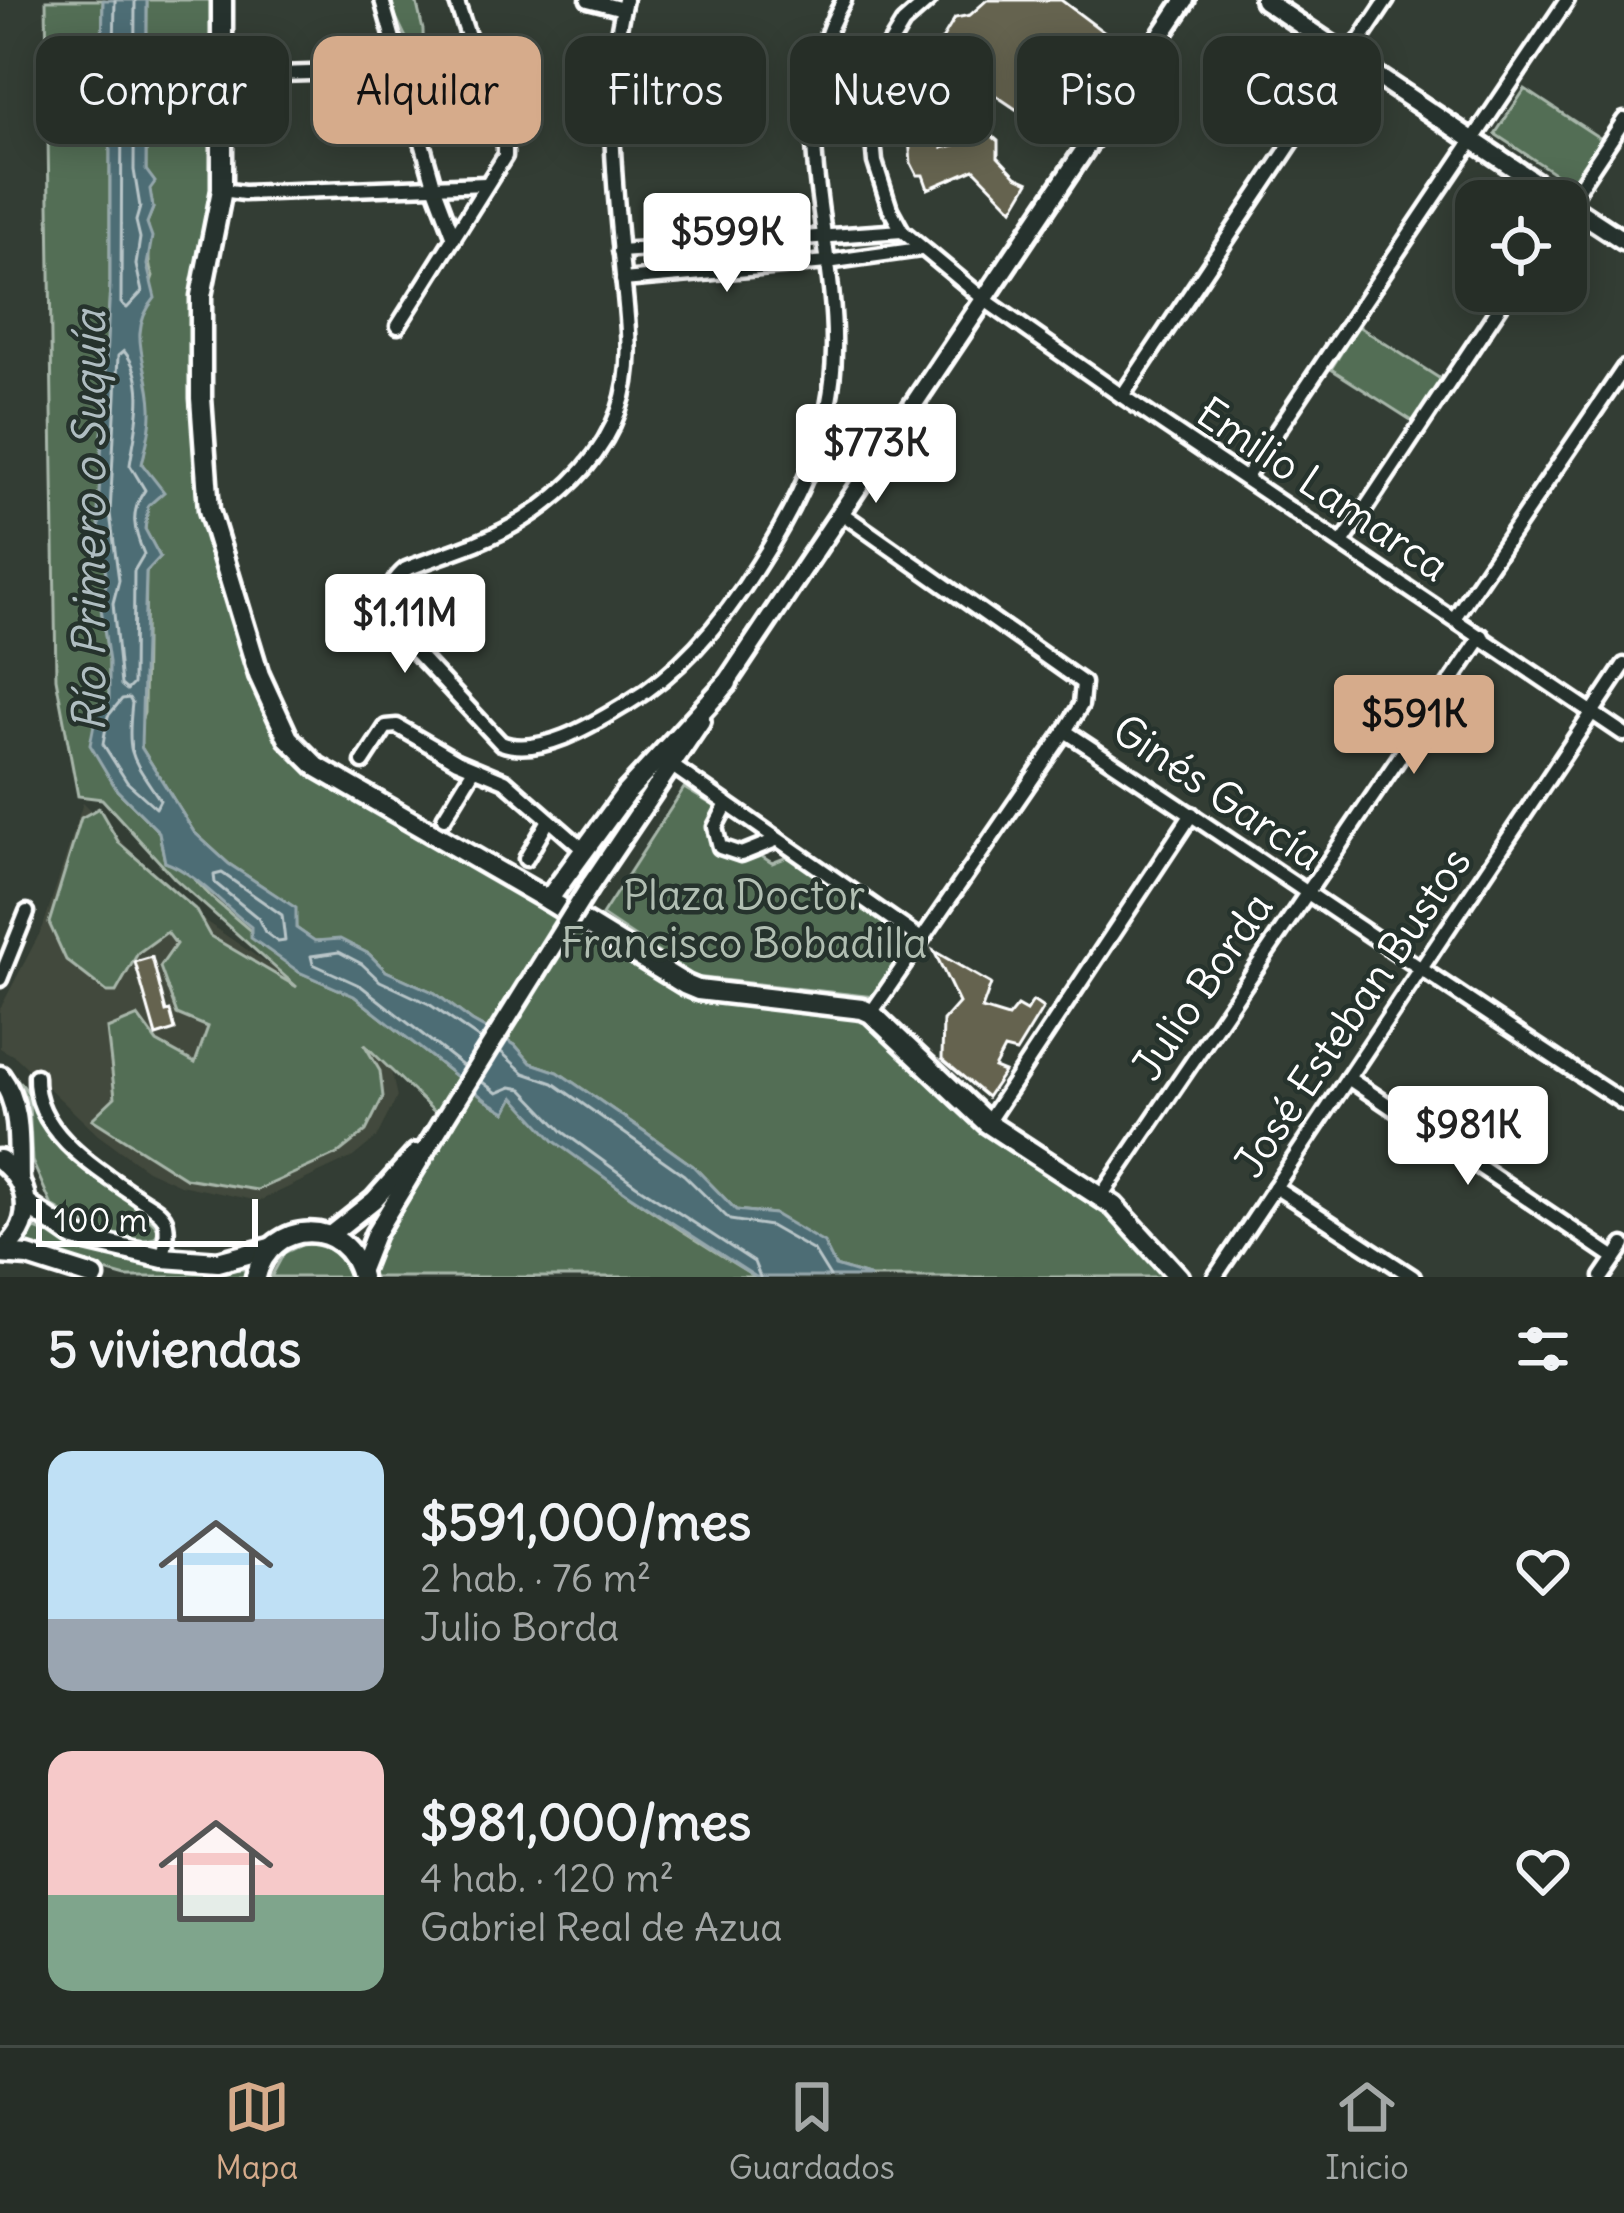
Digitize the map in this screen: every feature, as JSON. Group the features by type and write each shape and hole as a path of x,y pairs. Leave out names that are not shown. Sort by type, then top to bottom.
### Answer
{"main road":[{"path":"222,0 222,36"},
{"path":"360,1275 375,1234 591,884 1185,0"},
{"path":"1264,0 1317,36"},
{"path":"1381,79 1531,180"},
{"path":"222,144 222,190 201,296 208,510 260,675 281,725 299,751 317,767 698,990 871,1013 987,1123 1101,1196 1179,1277"},
{"path":"1587,217 1624,241"},
{"path":"548,899 626,793 727,683"},
{"path":"0,1076 16,1112 19,1178 28,1204 74,1237 163,1258 218,1262 304,1231 330,1235 346,1246 360,1275"},
{"path":"330,1235 374,1200 444,1120"},
{"path":"0,1160 19,1178"},
{"path":"0,1254 16,1239 28,1204"},
{"path":"256,1277 270,1247"},
{"path":"0,1254 28,1256 94,1277"}],"street":[{"path":"382,0 392,36"},
{"path":"398,326 505,156 456,0"},
{"path":"588,0 624,4 610,74 628,375 619,412 575,480 523,520 406,569 390,588 388,614 399,634 501,743 511,747 525,748 591,724 658,683 709,632 752,577 802,488 829,406 834,348 813,93 821,47 844,0"},
{"path":"620,251 902,231 874,162 871,118 886,51 903,23 928,0"},
{"path":"1362,36 1387,0"},
{"path":"1246,477 1567,0"},
{"path":"1583,180 1624,120"},
{"path":"423,144 454,238"},
{"path":"1122,396 1290,144"},
{"path":"222,190 244,194 486,184"},
{"name":"Emilio Lamarca","path":"902,231 985,300 1122,396 1624,734"},
{"path":"623,280 920,249"},
{"path":"1343,542 1496,312"},
{"path":"1455,617 1624,368"},
{"name":"Ginés García","path":"840,512 1083,683 1084,697 1065,731 1624,1103"},
{"name":"Julio Borda","path":"1101,1196 1482,636"},
{"name":"José Esteban Bustos","path":"1216,1277 1624,665"},
{"path":"363,762 390,725 505,782 584,850"},
{"path":"871,1013 1065,731"},
{"path":"671,766 922,939"},
{"path":"444,818 474,769"},
{"path":"727,804 715,826 720,847 741,854 776,840"},
{"path":"987,1123 1192,814"},
{"path":"526,859 549,820"},
{"path":"0,979 27,912"},
{"path":"36,1076 41,1103 63,1138 88,1164 160,1212 167,1232 163,1258"},
{"path":"1348,1078 1615,1258"},
{"path":"1275,1187 1413,1277"},
{"path":"1602,1277 1624,1245"}],"shaded area":[{"path":"83,803 192,912 279,972 390,1066 397,1097 376,1138 353,1157 259,1201 180,1185 147,1170 98,1135 16,1057 0,1048 0,1009 43,927"}],"green space":[{"path":"46,0 103,0 102,36 47,36"},
{"path":"147,0 217,0 218,36 147,36"},
{"path":"392,0 416,0 423,36 405,36"},
{"path":"1525,89 1601,139 1574,180 1565,180 1495,134"},
{"path":"48,144 110,144 110,285 98,515 107,582 100,601 117,790 159,832 165,862 184,868 299,972 354,996 506,1112 513,1096 598,1172 756,1277 361,1277 443,1120 364,1044 380,1071 383,1097 366,1131 337,1154 257,1190 185,1178 92,1119 115,1097 107,1029 138,1016 157,1042 195,1063 208,1027 177,1014 160,967 176,944 167,932 138,953 116,992 107,992 66,960 49,923 81,818 99,808 119,843 195,909 210,936 297,987 175,879 102,799 78,796 56,678"},
{"path":"146,144 221,144 222,190 203,277 209,510 259,675 299,751 686,985 862,1009 987,1123 1101,1196 1179,1277 871,1277 835,1266 774,1214 736,1210 693,1166 558,1072 531,1063 515,1045 435,993 386,971 369,954 340,940 314,941 296,928 295,908 229,864 194,832 141,747 139,726 144,713 146,572 160,557 145,530 148,505 142,464 147,438 140,315 153,276 147,223 153,208"},
{"path":"1358,326 1442,380 1414,422 1331,369"},
{"name":"Plaza Doctor Francisco Bobadilla","path":"684,788 719,809 708,827 716,850 736,858 758,854 772,863 790,856 910,942 875,997 695,977 602,915"},
{"path":"17,1079 57,1142 153,1222 159,1230 155,1238 116,1236 52,1206 32,1161 29,1104"},
{"path":"35,1229 139,1260 247,1269 247,1277 126,1277 20,1247"},
{"path":"304,1244 333,1252 349,1277 271,1277 284,1253"}],"water":[{"path":"103,0 147,0 147,36 102,36"},
{"path":"110,144 146,144 146,170 155,182 150,189 153,208 147,223 152,237 147,265 155,298 140,337 151,407 142,464 164,492 148,506 145,529 160,557 146,572 141,747 194,832 229,864 296,908 296,928 315,941 340,939 369,954 386,971 435,993 515,1045 531,1063 558,1072 693,1166 736,1210 774,1214 824,1243 835,1266 871,1277 756,1277 554,1141 514,1097 506,1112 487,1101 354,996 299,972 251,938 251,927 198,882 165,862 159,832 117,790 90,745 98,704 109,701 100,601 107,582 98,515 110,285"}],"building":[{"path":"987,0 1061,0 1109,36 1017,36 1017,110 993,94 993,36 944,36 955,18 970,15"},
{"path":"993,137 998,141 998,157 1029,182 1013,209 974,169 928,189 911,163 909,144 942,144 942,148 993,144"},
{"path":"934,951 991,984 982,1009 1008,1017 1017,1006 1026,1011 1033,1001 1043,1008 1016,1052 1004,1049 994,1068 1004,1072 987,1097 942,1059 943,1021 959,1003"},
{"path":"152,957 175,1030 156,1036 135,962"}],"water label":[{"name":"Río Primero o Suquía","path":"89,521"}]}
